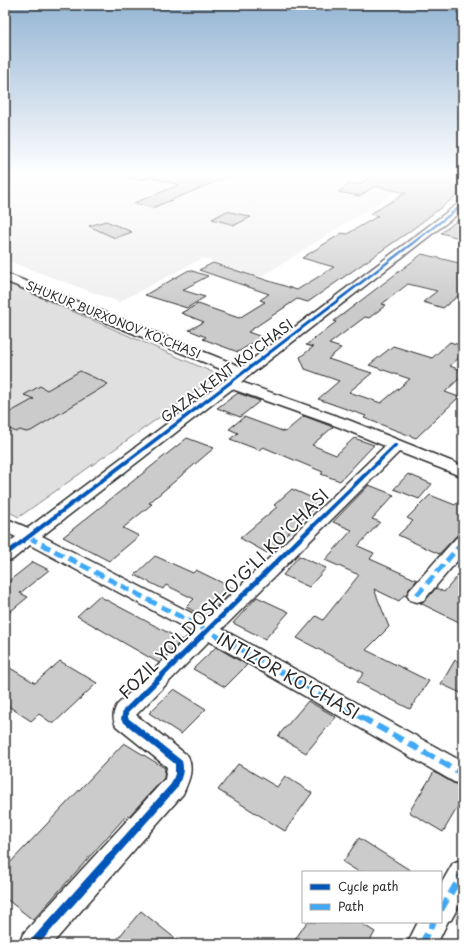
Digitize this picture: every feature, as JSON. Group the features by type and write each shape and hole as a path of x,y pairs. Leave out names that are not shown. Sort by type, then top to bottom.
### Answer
{"street":[{"name":"GAZALKENT KO'CHASI","path":"5,555 448,217"},
{"name":"SHUKUR BURXONOV KO'CHASI","path":"5,277 244,373"},
{"path":"230,383 345,424 463,472"},
{"name":"FOZIL YO'LDOSH-O'G'LI KO'CHASI","path":"32,944 174,786 179,774 179,763 124,719 125,712 208,631 322,515 396,444"},
{"name":"INTIZOR KO'CHASI","path":"5,524 208,631 463,774"},
{"path":"417,594 463,542"},
{"path":"442,908 463,872"},
{"path":"421,944 433,923"}],"shaded area":[{"path":"5,217 355,217 261,277 203,258 119,302 5,260"},
{"path":"5,282 219,375 19,517 5,510"}],"building":[{"path":"215,217 250,217 235,225 212,219"},
{"path":"376,217 428,217 308,302 297,299 248,332 262,337 238,352 203,339 206,337 189,330 204,322 181,313 198,304 239,318 265,302 260,300 269,294 199,270 213,263 297,290 334,267 302,258 342,233 347,234"},
{"path":"461,217 463,217 463,239 441,233"},
{"path":"106,221 132,232 115,238 89,226"},
{"path":"422,254 463,264 463,292 443,308 423,302 437,291 408,284 382,304 386,305 369,318 365,317 329,344 341,348 328,359 372,373 349,392 381,403 410,379 369,365 393,346 432,358 450,342 463,346 463,354 450,366 463,371 463,375 445,392 459,397 416,438 364,418 366,416 318,399 339,381 305,369 300,357 313,347 306,345 336,322 334,321"},
{"path":"189,270 208,276 182,290 205,297 187,308 145,295"},
{"path":"80,371 108,384 31,431 26,432 20,430 16,432 5,427 5,415 34,399 24,395 40,386 47,390"},
{"path":"238,393 260,401 240,417 217,408"},
{"path":"304,416 333,427 312,445 336,455 354,438 374,445 340,481 321,474 323,472 263,447 259,450 230,439 238,433 229,429 244,417 285,432"},
{"path":"187,438 214,448 149,503 152,504 123,528 139,536 109,561 63,537"},
{"path":"408,474 432,484 419,499 394,489"},
{"path":"369,485 394,495 372,519 380,522 358,546 374,553 370,559 417,580 409,589 406,596 404,595 399,601 374,589 389,627 366,650 429,681 410,709 357,682 364,673 297,638 316,616 323,620 359,575 325,560 352,530 333,522"},
{"path":"292,489 321,502 267,553 240,538 277,507 274,505"},
{"path":"430,495 455,505 463,497 463,529 439,554 398,535 413,521 407,518"},
{"path":"155,556 193,573 196,570 235,589 205,617 186,607 194,599 166,585 163,589 135,575"},
{"path":"299,556 326,568 309,587 283,575"},
{"path":"33,562 49,570 20,593 28,597 5,616 5,584"},
{"path":"463,570 463,624 420,603 425,601 436,588 444,592"},
{"path":"99,596 182,640 159,663 77,616"},
{"path":"257,597 289,612 265,639 233,623"},
{"path":"216,647 247,665 225,687 193,669"},
{"path":"455,660 463,664 463,694 441,684"},
{"path":"60,661 97,683 53,724 39,714 31,721 5,704 5,665 35,683"},
{"path":"174,689 206,709 181,734 149,713"},
{"path":"308,701 336,717 306,753 278,736"},
{"path":"124,743 165,768 164,778 129,816 127,815 33,920 5,898 5,868"},
{"path":"238,764 277,787 285,776 312,793 285,831 218,790"},
{"path":"434,772 453,783 463,786 463,798 443,832 409,812"},
{"path":"359,838 411,871 357,871 343,862"},
{"path":"141,911 182,944 113,944"},
{"path":"306,923 361,923 375,932 368,944 292,944"}],"marked path":[{"path":"28,537 208,631 463,774"},
{"path":"417,595 463,542"},
{"path":"442,908 463,872"},
{"path":"421,944 433,923"}],"cycle path":[{"path":"5,555 447,217"},
{"path":"33,944 174,786 179,774 179,763 124,719 125,712 396,445"}]}
